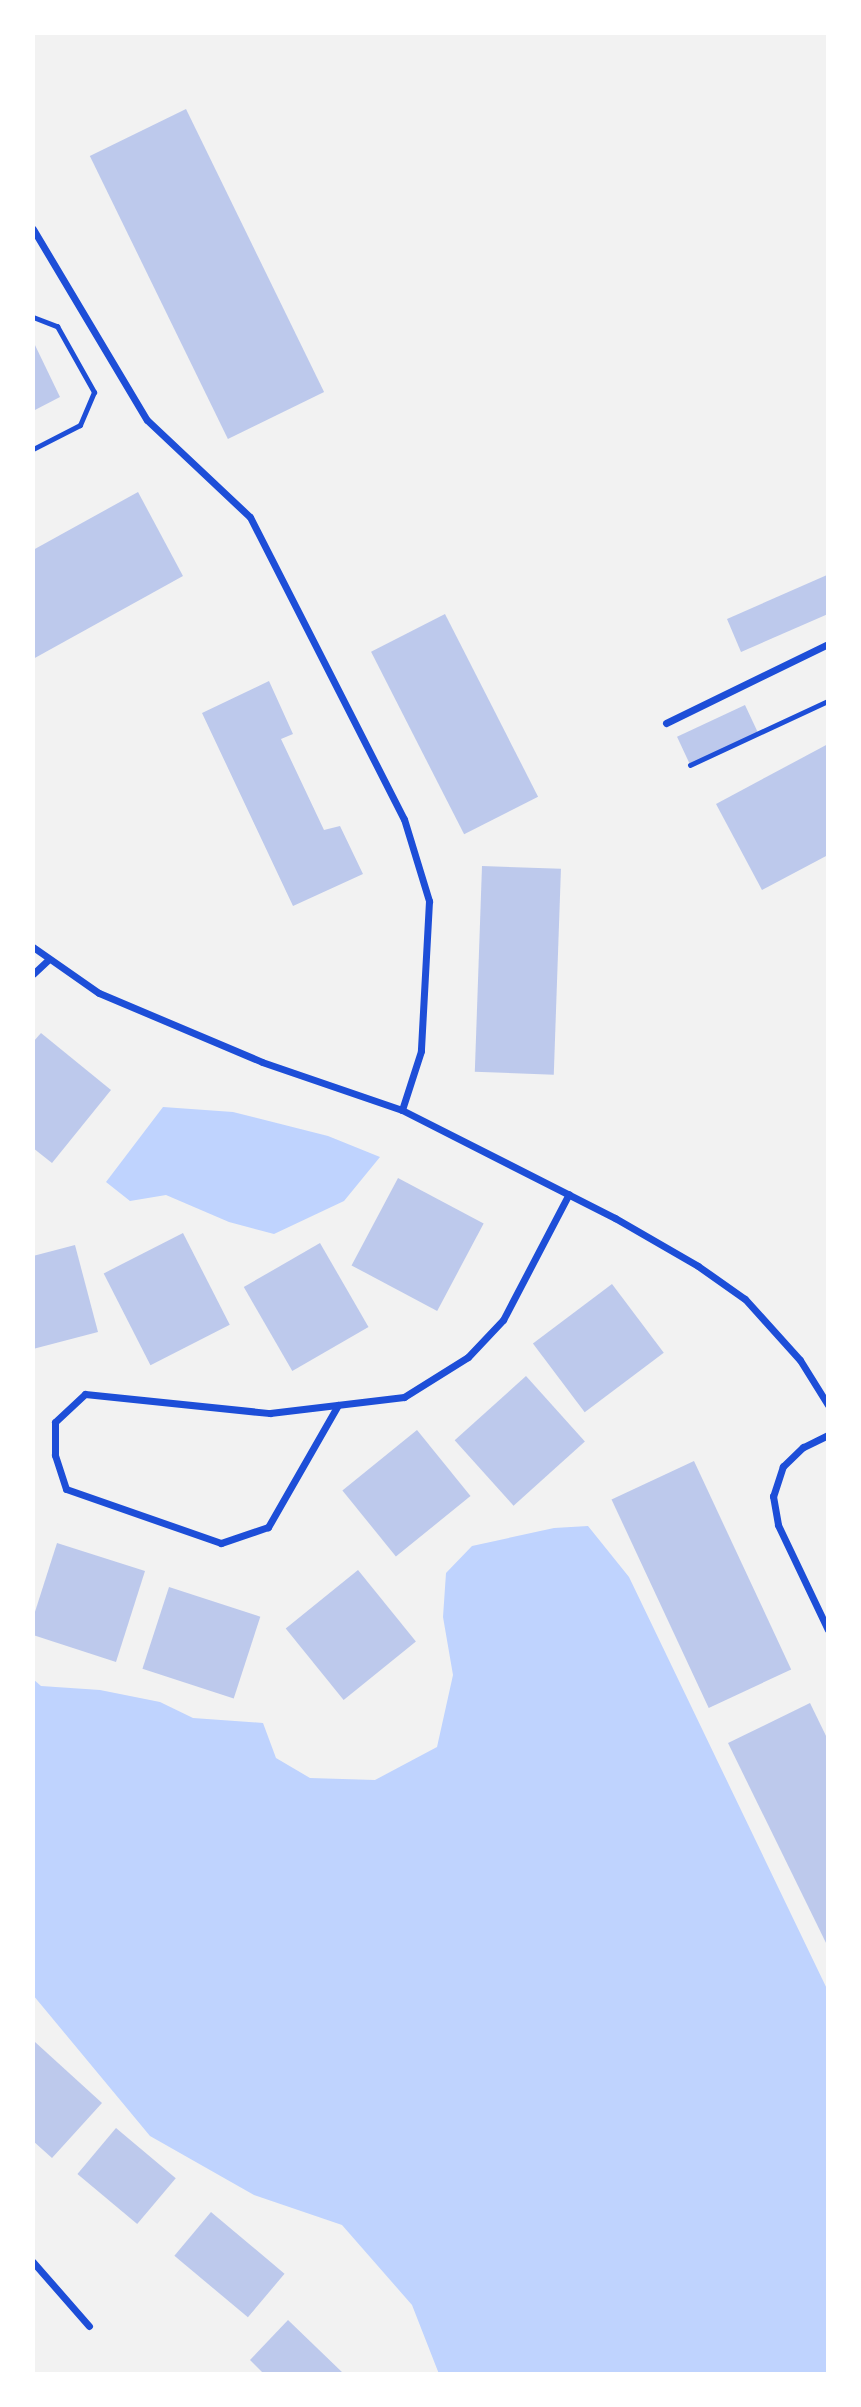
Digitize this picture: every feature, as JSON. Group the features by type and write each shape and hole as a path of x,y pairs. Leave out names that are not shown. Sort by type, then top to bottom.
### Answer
{"street":[{"path":"33,229 147,420 250,517 404,819 429,901 421,1051 402,1110"},
{"path":"666,723 828,644"},
{"path":"33,947 47,961 99,993 172,1027 402,1110 569,1194 698,1266 745,1299 800,1360 828,1405"},
{"path":"33,974 47,961"},
{"path":"338,1405 268,1527 221,1543 66,1489 55,1455 55,1422 85,1394 270,1413 404,1397 468,1357 503,1320 569,1194"},
{"path":"828,1435 803,1447 783,1466 773,1496 778,1525 828,1630"},
{"path":"33,2262 89,2326"}],"lane":[{"path":"33,317 57,326 94,392 80,425 33,449"}],"path":[{"path":"690,765 828,701"}],"water":[{"path":"163,1107 233,1112 328,1136 380,1157 344,1201 274,1234 229,1222 166,1195 130,1201 106,1182"},
{"path":"588,1526 629,1577 828,1991 828,2374 439,2374 412,2305 342,2225 254,2195 150,2136 33,1995 33,1679 41,1686 100,1690 160,1702 193,1718 263,1723 276,1758 310,1778 375,1780 437,1747 453,1675 443,1617 446,1573 472,1546 554,1528"}],"building":[{"path":"186,109 324,392 228,439 90,156"},
{"path":"33,341 60,397 33,411"},
{"path":"138,492 183,576 33,659 33,550"},
{"path":"827,575 828,614 741,652 727,619"},
{"path":"445,614 538,797 464,834 371,652"},
{"path":"269,681 293,734 281,739 324,830 340,826 363,874 293,906 202,713"},
{"path":"745,705 758,733 690,765 677,737"},
{"path":"828,744 828,855 762,890 716,804"},
{"path":"482,866 561,869 554,1075 475,1072"},
{"path":"41,1033 111,1090 52,1163 33,1148 33,1042"},
{"path":"398,1178 484,1224 437,1311 352,1265"},
{"path":"183,1233 230,1325 150,1365 104,1273"},
{"path":"320,1243 368,1327 292,1371 244,1287"},
{"path":"75,1245 98,1332 33,1349 33,1256"},
{"path":"612,1284 664,1353 585,1412 533,1344"},
{"path":"526,1376 585,1441 514,1506 455,1440"},
{"path":"417,1430 470,1496 396,1556 342,1490"},
{"path":"694,1461 791,1669 709,1708 612,1499"},
{"path":"57,1543 145,1571 116,1662 33,1635 33,1618"},
{"path":"358,1570 416,1641 344,1700 286,1629"},
{"path":"169,1587 260,1617 234,1698 142,1669"},
{"path":"810,1703 828,1740 828,1947 728,1743"},
{"path":"35,2042 102,2103 52,2158 33,2141"},
{"path":"116,2128 176,2178 137,2224 77,2174"},
{"path":"211,2212 285,2274 248,2317 174,2256"},
{"path":"288,2320 344,2374 264,2374 250,2360"}]}
